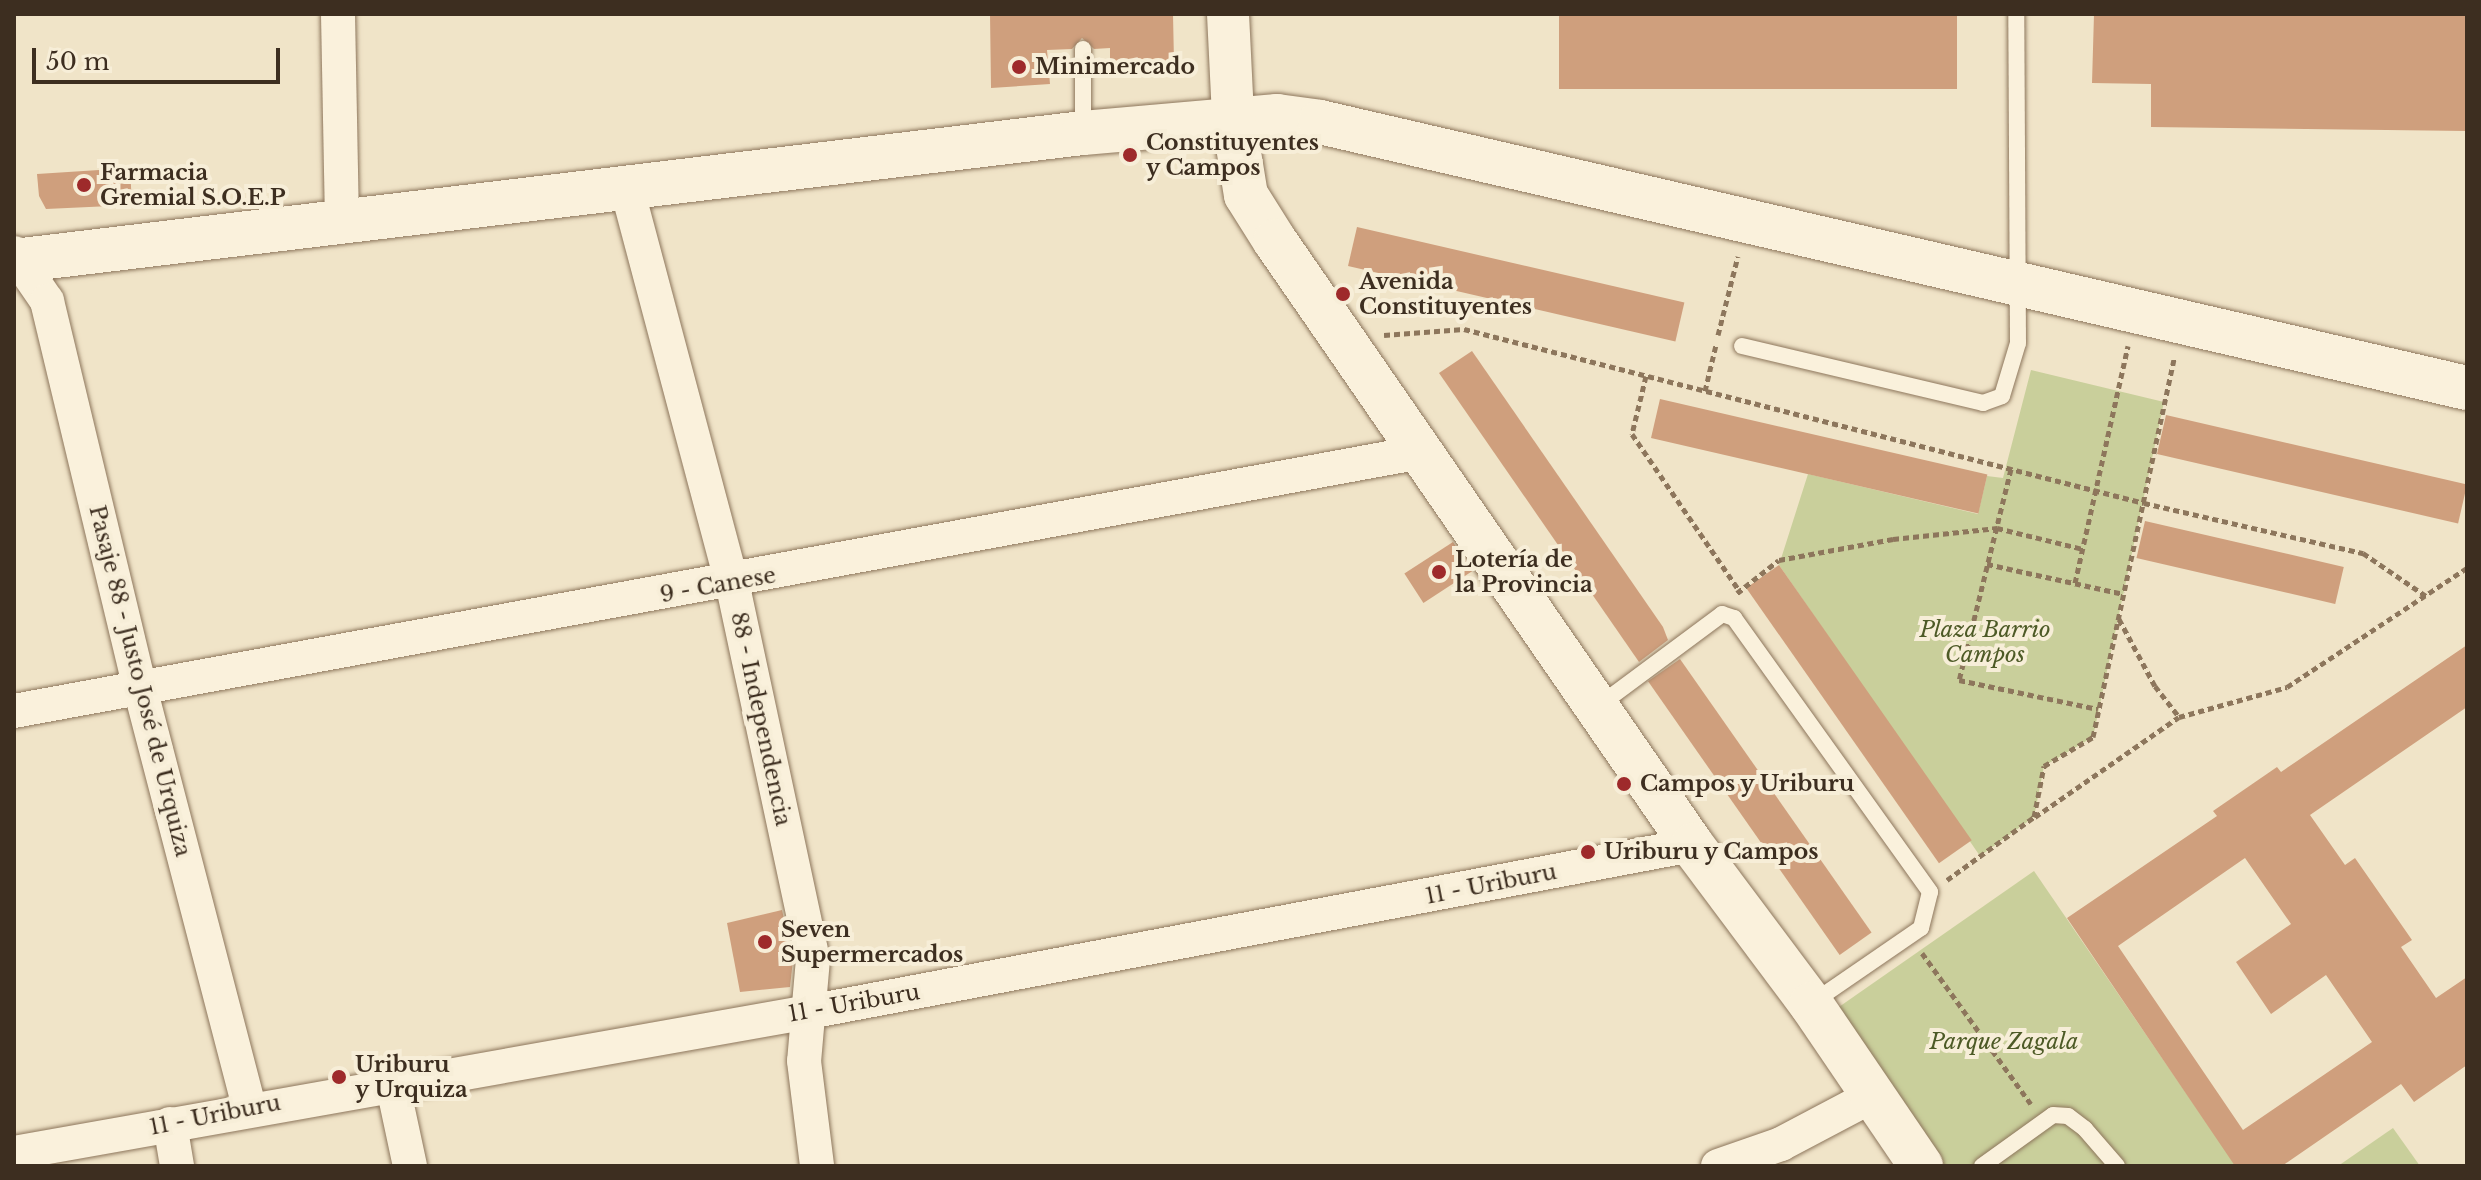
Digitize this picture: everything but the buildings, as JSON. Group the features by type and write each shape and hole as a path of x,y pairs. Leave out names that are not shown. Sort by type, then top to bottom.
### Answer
{"main road":[{"path":"16,258 1233,116 1320,122 2467,388"},
{"path":"1233,116 1246,195 1692,845 1811,1004 1921,1166"}],"street":[{"path":"338,14 342,221"},
{"path":"1228,14 1233,116"},
{"name":"88 - Independencia","path":"626,185 732,582 813,959 804,1061 817,1166"},
{"name":"Pasaje 88 - Justo José de Urquiza","path":"16,258 47,301 140,688 250,1109"},
{"name":"9 - Canese","path":"14,711 732,582 1421,452"},
{"name":"11 - Uriburu","path":"14,1153 392,1082 809,1012 1692,845"},
{"path":"392,1082 410,1166"},
{"path":"1718,1166 1781,1144 1874,1095"},
{"path":"170,1124 177,1166"}],"lane":[{"path":"1742,346 1993,402 2002,396 2018,343 2016,14"},
{"path":"1083,49 1083,133"},
{"path":"1597,707 1722,614 1734,618 1930,892 1929,913 1910,936 1811,1004"},
{"path":"1982,1166 2043,1121 2068,1116 2117,1166"}],"path":[{"path":"1705,391 1746,220"},
{"path":"2075,583 2137,310"},
{"path":"2034,817 2044,766 2093,737 2184,321"},
{"path":"1343,338 1464,329 2144,503 2363,553 2426,596"},
{"path":"2011,469 1959,680 2099,709"},
{"path":"1722,614 1743,584 1779,560 1997,528 2083,549"},
{"path":"1987,564 2124,594"},
{"path":"1930,892 2179,717 2287,687 2467,568"},
{"path":"2119,619 2155,686 2179,717"},
{"path":"1910,936 2043,1121"}],"green space":[{"name":"Plaza Barrio Campos","path":"2031,370 2164,402 2093,737 2044,766 2034,817 1980,856 1779,565 1808,474 1978,514 1987,476 2003,478"},
{"name":"Parque Zagala","path":"2034,871 2236,1166 1940,1166 1836,1009"},
{"path":"2393,1128 2420,1166 2338,1166"}],"place":[{"name":"Minimercado","path":"1019,67"},
{"name":"Constituyentes y Campos","path":"1130,155"},
{"name":"Farmacia Gremial S.O.E.P","path":"84,185"},
{"name":"Avenida Constituyentes","path":"1343,294"},
{"name":"Lotería de la Provincia","path":"1439,572"},
{"name":"Campos y Uriburu","path":"1624,784"},
{"name":"Uriburu y Campos","path":"1588,852"},
{"name":"Seven Supermercados","path":"765,942"},
{"name":"Uriburu y Urquiza","path":"339,1077"}]}
